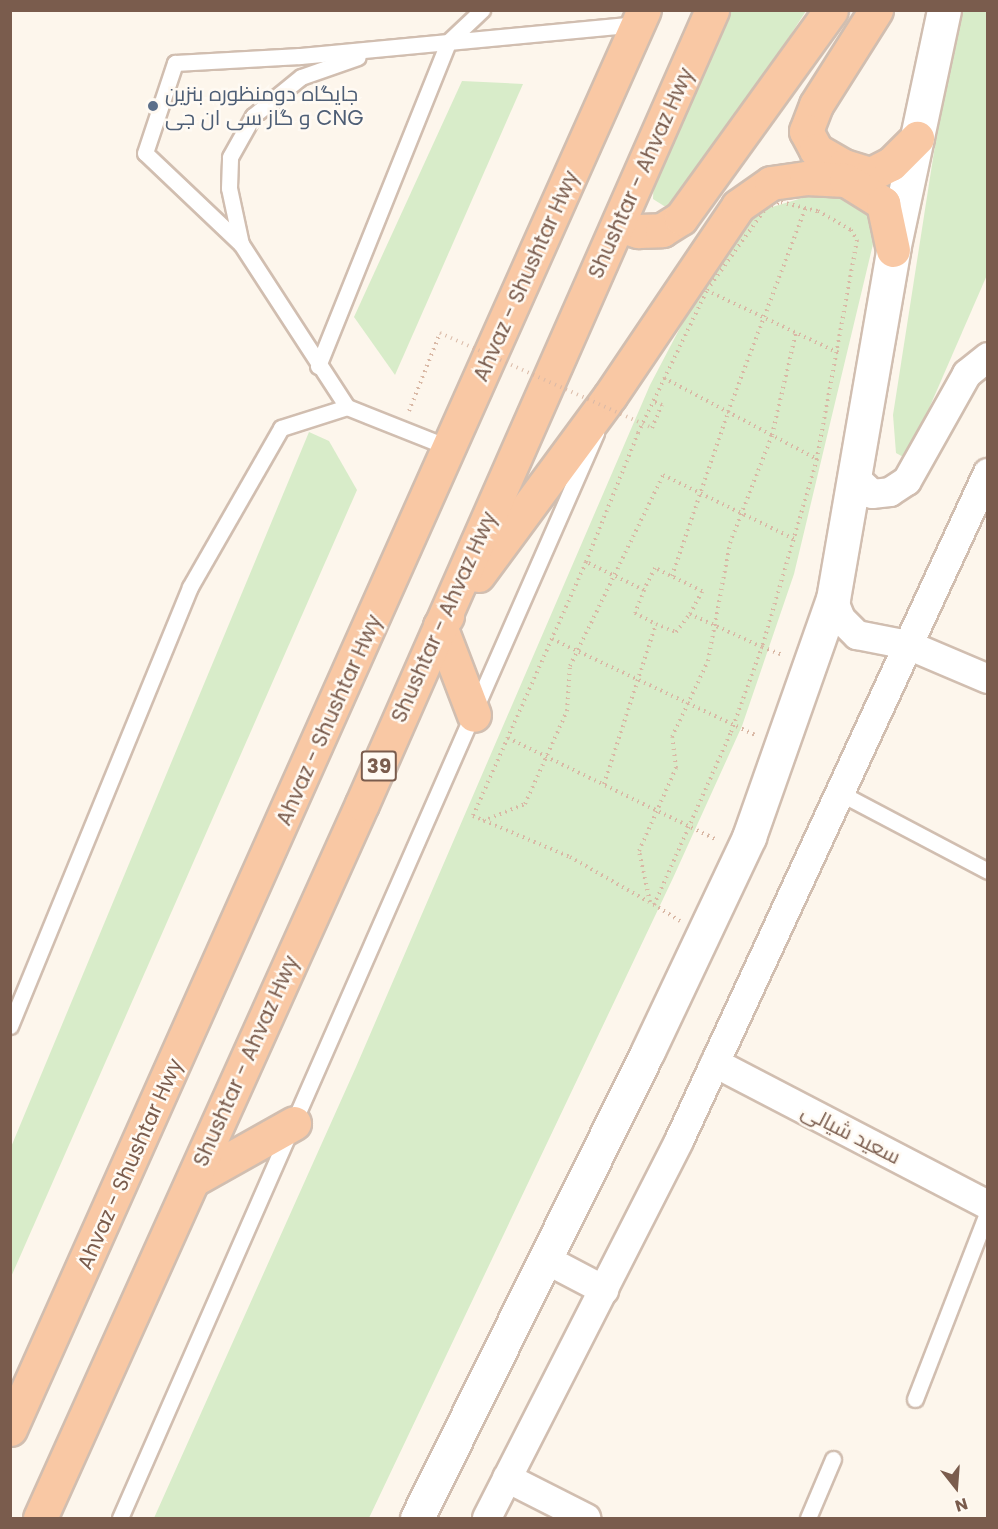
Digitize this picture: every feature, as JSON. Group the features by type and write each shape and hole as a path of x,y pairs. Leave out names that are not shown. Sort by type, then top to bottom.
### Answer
{"highway":[{"name":"Shushtar - Ahvaz Hwy","path":"40,1518 619,225 712,10"},
{"path":"619,225 638,231 662,230 681,218 831,10"},
{"path":"876,10 816,105 806,131 816,150 844,166 871,174 891,164 917,138"},
{"name":"Ahvaz - Shushtar Hwy","path":"10,1429 450,448 637,14"},
{"path":"474,715 440,626 610,396 738,206 771,183 806,178 846,180 883,203 893,250"},
{"path":"193,1180 294,1123"}],"street":[{"path":"417,1518 742,852 809,665 832,599 893,250 944,10"},
{"path":"854,477 872,494 890,492 907,481 968,374 987,357"},
{"path":"488,1518 715,1063 987,473"},
{"path":"832,599 840,619 857,635 908,645 987,679"},
{"name":"سعید شیالی","path":"715,1063 987,1205"},
{"path":"545,1259 603,1290"},
{"path":"507,1478 586,1518"}],"lane":[{"path":"318,366 448,42 482,10"},
{"path":"450,448 347,407 318,366 241,244 145,153 175,63 448,42 637,14"},
{"path":"241,244 229,188 230,157 253,116 301,77 380,49"},
{"path":"120,1518 584,466 610,396"},
{"path":"10,1026 190,587 281,428 347,407"},
{"path":"840,793 987,871"},
{"path":"915,1399 987,1211"},
{"path":"808,1518 833,1459"}],"path":[{"path":"652,904 691,827 733,726 762,647 796,540 817,459 839,354 858,240 851,230 807,206 781,202 766,208 707,290 652,401 586,562 473,816 570,857 703,935"},
{"path":"672,576 728,412 807,206"},
{"path":"707,290 839,354"},
{"path":"402,429 440,333 652,428 662,405 652,401"},
{"path":"652,904 639,851 676,768 672,737 708,661 730,543 744,515 772,435 796,333"},
{"path":"664,378 817,459"},
{"path":"483,821 525,804 544,755 567,711 570,666 616,577 663,475 796,540"},
{"path":"586,562 644,590"},
{"path":"655,568 672,576 702,591 690,614 676,632 635,613 655,568"},
{"path":"690,614 762,647 809,665"},
{"path":"604,784 656,624"},
{"path":"552,639 733,726 780,746"},
{"path":"508,738 742,852"}],"green space":[{"path":"725,11 806,11 720,144 673,206 664,206 653,199 654,175"},
{"path":"963,11 987,11 987,275 907,459 896,453 893,415 936,139"},
{"path":"462,81 523,84 395,375 354,317"},
{"path":"829,190 865,208 874,240 794,574 742,726 673,878 369,1518 154,1518 356,1067 650,385 702,286 755,212"},
{"path":"309,432 329,441 357,490 11,1277 11,1147"}],"place":[{"name":"جایگاه دومنظوره بنزین و گاز سی ان جی CNG","path":"153,106"}]}
